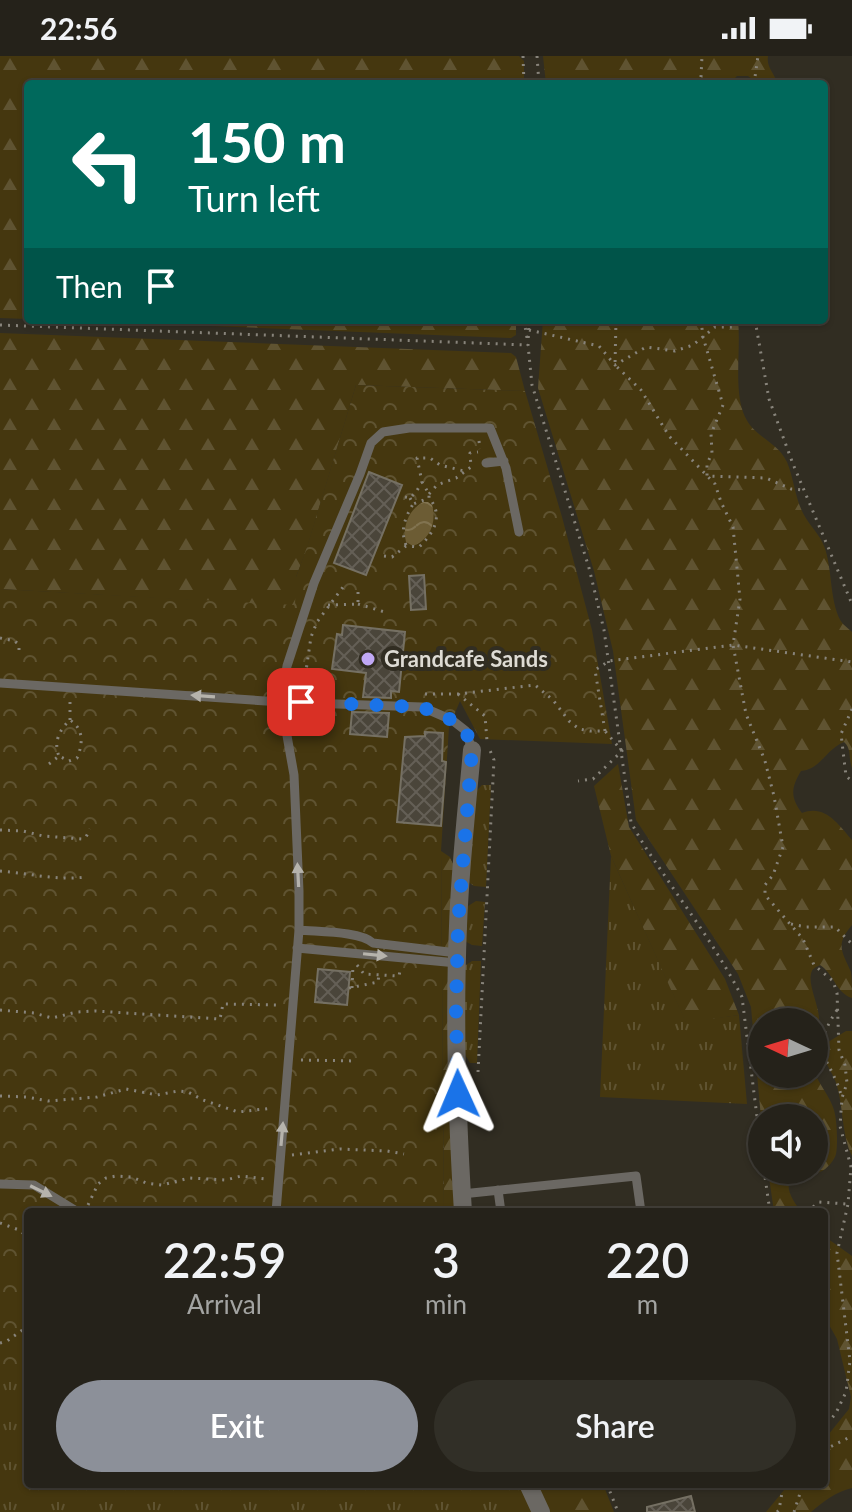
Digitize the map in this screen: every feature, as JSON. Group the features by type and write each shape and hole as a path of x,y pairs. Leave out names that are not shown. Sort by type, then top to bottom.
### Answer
{"street":[{"path":"463,1203 458,1102 457,958 472,750"},
{"path":"530,1488 541,1512"}],"lane":[{"path":"276,1208 299,930 294,775 281,702 287,666 314,583 371,443 383,432 409,428 490,428 504,461 519,532"},
{"path":"486,463 504,461"},
{"path":"298,634 311,637"},
{"path":"0,683 281,702 422,707 452,720 466,731 472,750"},
{"path":"299,930 358,936 373,943 457,958"},
{"path":"297,948 457,958"},
{"path":"463,1203 498,1190 636,1176 640,1208"},
{"path":"0,1184 34,1185 74,1208"},
{"path":"498,1190 500,1208"}],"path":[{"path":"523,56 524,80"},
{"path":"537,56 539,80"},
{"path":"699,80 702,56"},
{"path":"755,80 758,56"},
{"path":"527,324 532,385 589,568 604,630 631,822 742,997 755,1104"},
{"path":"528,324 528,345"},
{"path":"615,324 615,365"},
{"path":"701,324 723,405 711,434 712,453 707,464 707,476"},
{"path":"615,365 646,347 675,351 693,345 715,327 737,324"},
{"path":"756,324 769,399 852,604"},
{"path":"0,325 528,345"},
{"path":"529,330 599,346 641,390 669,436 715,484 733,527 740,599 733,645 746,714 765,761 783,847 773,875 765,885 765,895 803,939 814,965 833,981 837,993 839,1050 847,1083 842,1098 840,1126 851,1167 848,1204 837,1253 850,1361 846,1392 828,1423"},
{"path":"406,546 402,529 413,504 429,496 437,485 456,478 471,467 470,453 480,446"},
{"path":"384,556 392,557 406,546 419,547 434,528 437,517 435,505 422,482 417,458 430,458 440,465 464,471"},
{"path":"707,476 766,478 791,489 804,490"},
{"path":"413,504 407,497 416,492 422,482"},
{"path":"301,702 311,637 328,605 346,583"},
{"path":"358,588 358,604"},
{"path":"328,605 358,604 388,613"},
{"path":"380,611 381,604"},
{"path":"0,638 13,640 20,648 16,653"},
{"path":"622,751 605,731 595,670 609,661 733,645 852,662"},
{"path":"423,695 535,685 579,729 605,731"},
{"path":"70,687 70,720 56,742 59,756 69,761 77,758 82,738 80,728 70,720"},
{"path":"458,694 485,716 485,738 494,760 478,1072"},
{"path":"852,709 841,734 846,776 852,781"},
{"path":"578,781 593,779 622,751"},
{"path":"49,764 59,756"},
{"path":"0,830 82,839 90,829"},
{"path":"0,871 59,878 85,877"},
{"path":"790,924 835,927 852,943"},
{"path":"353,963 350,988 378,982 380,970"},
{"path":"0,1010 52,1018 95,1011 220,1019 223,1004 293,1005"},
{"path":"837,1010 827,1025 823,1054 842,1098"},
{"path":"289,1060 357,1061"},
{"path":"0,1096 48,1101 97,1097 126,1089 157,1095 188,1092 238,1112 285,1106"},
{"path":"281,1155 340,1149 404,1154"},
{"path":"83,1208 98,1184 116,1176 162,1185 199,1177 226,1180 241,1176 278,1181"},
{"path":"766,1184 769,1208"},
{"path":"812,1208 819,1202 848,1204"},
{"path":"0,1223 24,1234"},
{"path":"0,1343 24,1329"},
{"path":"828,1448 852,1436"},
{"path":"609,1488 618,1512"},
{"path":"777,1512 784,1488"},
{"path":"794,1512 802,1488"}],"green space":[{"path":"0,56 519,56 524,61 524,80 24,80 24,319 0,318"},
{"path":"543,56 768,56 775,80 737,76 733,80 546,80"},
{"path":"161,324 516,324 516,335 511,338"},
{"path":"543,324 738,324 739,390 743,412 752,428 777,448 787,462 801,509 824,546 835,607 843,624 852,632 852,768 844,742 814,767 801,771 793,792 802,813 824,813 852,840 852,925 843,938 842,948 851,972 852,998 842,992 820,965 812,970 810,979 817,1008 751,1008 738,974 636,820 613,651 594,571 538,388"},
{"path":"0,333 511,353 516,357 525,391 356,385 296,577 296,606 0,589"},
{"path":"356,385 525,391 592,630 612,744 480,739 460,701 449,727 441,851 444,1208 24,1208 24,1375 0,1375 0,589 295,605 296,577"},
{"path":"618,764 629,827 725,979 739,1015 686,1023 611,856 594,786"},
{"path":"482,785 491,785 486,887 474,886 467,881 475,792"},
{"path":"441,851 450,857 454,866 456,1208 444,1208"},
{"path":"611,856 686,1022 739,1015 747,1104 600,1097"},
{"path":"476,901 485,902 482,946 463,940 465,908"},
{"path":"472,961 481,961 477,1063 470,1063 464,1053 463,967"},
{"path":"846,1031 852,1031 852,1156 838,1089 828,1066 828,1042"},
{"path":"758,1088 823,1088 835,1114 837,1150 832,1162 828,1166 828,1104 760,1104"},
{"path":"770,1184 789,1184 791,1196 799,1208 773,1208"},
{"path":"828,1239 852,1256 852,1488 835,1494 811,1512 766,1512 786,1488 828,1488 828,1435 849,1409 851,1397 837,1339 828,1323"},
{"path":"0,1375 24,1375 24,1488 524,1488 535,1512 0,1512"},
{"path":"539,1488 605,1488 614,1512 550,1512"}],"water":[{"path":"423,502 432,505 433,524 428,535 413,546 406,542 406,524 410,514"}],"building":[{"path":"369,472 402,485 366,575 334,563"},
{"path":"424,575 426,609 411,610 409,576"},
{"path":"343,625 405,632 399,692 391,691 391,698 363,697 366,673 332,669 337,634 342,635"},
{"path":"352,712 389,713 387,737 350,734"},
{"path":"425,732 443,733 442,761 446,762 441,826 397,822 405,737 425,736"},
{"path":"318,969 350,972 347,1005 315,1002"},
{"path":"691,1496 695,1512 647,1512 647,1507"}],"place":[{"name":"Grandcafe Sands","path":"368,659"}],"route":[{"path":"301,702 422,707 452,720 466,731 472,750 458,925 458,1094"}]}
